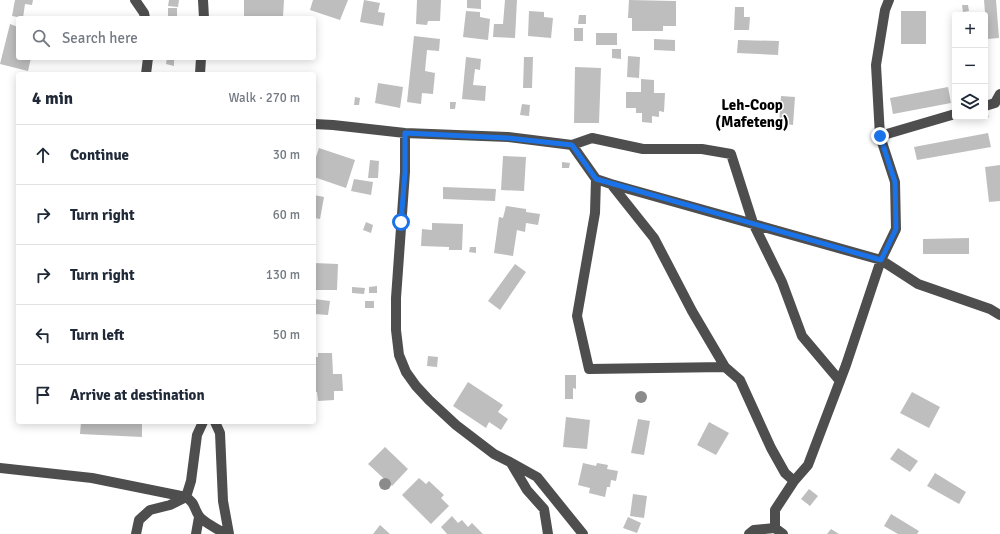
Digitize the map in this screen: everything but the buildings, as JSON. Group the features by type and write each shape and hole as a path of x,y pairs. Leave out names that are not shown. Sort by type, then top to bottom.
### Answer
{"street":[{"path":"135,0 145,16"},
{"path":"204,0 204,16"},
{"path":"749,534 754,530 779,531 775,510 794,481 808,465 840,381 881,260 896,229 895,182 880,136 876,65 885,10 890,0"},
{"path":"146,72 148,60"},
{"path":"200,72 201,60"},
{"path":"880,136 952,115"},
{"path":"316,124 405,133 508,138 572,145 592,138 643,150 702,150 731,154 753,223 782,282 802,336 840,381"},
{"path":"405,133 405,172 396,298 396,330 399,355 406,372 429,400 456,425 494,454 537,477 583,534"},
{"path":"572,145 596,179 881,260 918,284 990,309 1000,315"},
{"path":"596,179 595,213 577,316 589,369 725,367"},
{"path":"611,184 654,238 692,311 725,367 740,380 771,448 786,473 794,481"},
{"path":"136,534 139,520 150,510 170,505 186,496 191,481 197,435 202,424"},
{"path":"216,424 220,433 222,501 228,534"},
{"path":"510,462 527,490 544,509 548,534"},
{"path":"0,468 92,478 186,496 192,501 199,517 215,529 228,534"},
{"path":"196,534 199,517"}],"district":[{"name":"Leh-Coop (Mafeteng)","path":"752,114"}],"route":[{"path":"401,222 405,172 405,133 508,138 572,145 596,179 881,260 896,229 895,182 880,136"}]}
